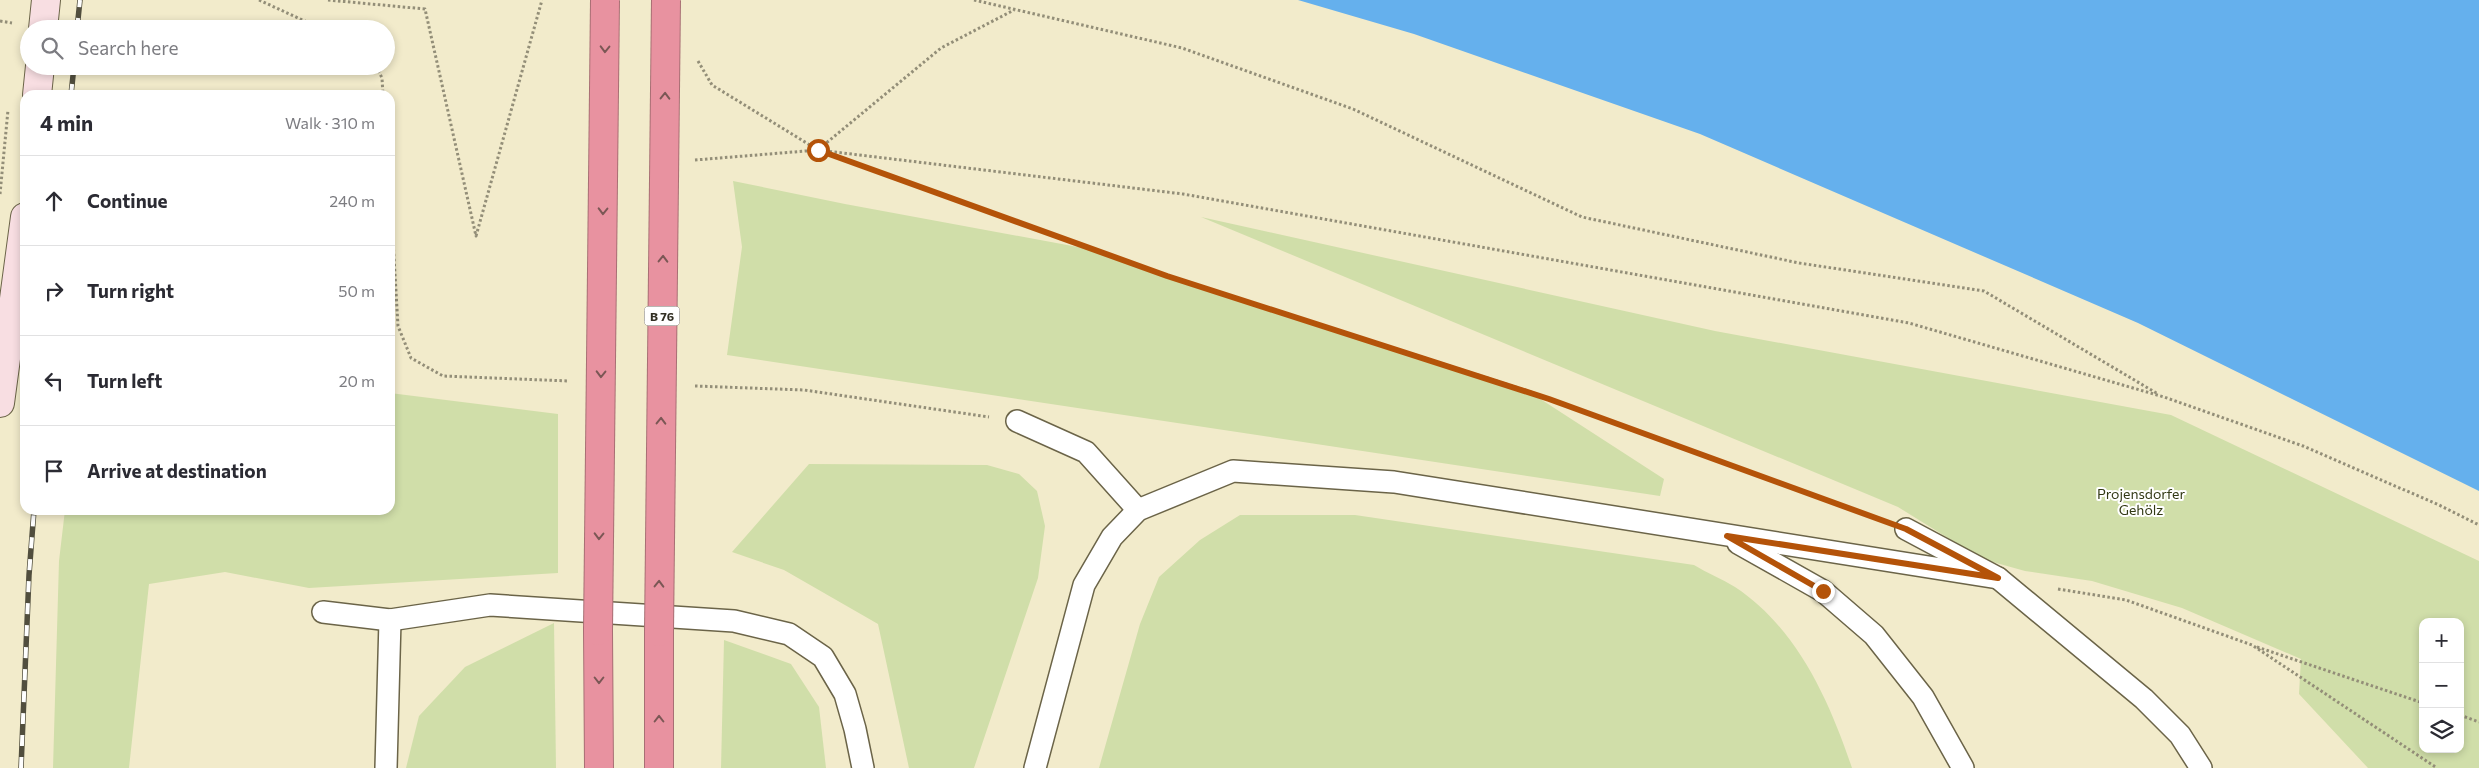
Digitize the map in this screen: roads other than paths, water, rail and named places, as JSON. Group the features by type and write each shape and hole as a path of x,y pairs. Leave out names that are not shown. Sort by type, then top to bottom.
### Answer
{"highway":[{"path":"599,768 598,631 606,0"},
{"name":"B 76","path":"659,768 666,0"}],"street":[{"path":"44,20 46,0"},
{"path":"38,90 39,75"},
{"path":"0,403 20,254"}],"lane":[{"path":"1017,421 1086,452 1138,510"},
{"path":"1035,768 1084,585 1112,537 1138,510 1233,471 1394,482 1998,578"},
{"path":"1906,529 1998,578 2144,699 2180,735 2201,768"},
{"path":"1727,536 1823,591 1874,635 1923,697 1963,768"},
{"path":"322,612 390,620 490,605 734,620 789,634 823,657 845,694 863,768"},
{"path":"386,768 390,620"}],"water":[{"path":"1298,0 2479,0 2479,491 2138,323 1700,134 1414,34"}],"railway":[{"path":"78,20 80,0"},
{"path":"72,90 73,75"},
{"path":"21,768 29,575 34,515"}],"park label":[{"name":"Projensdorfer Gehölz","path":"2141,502"}]}
